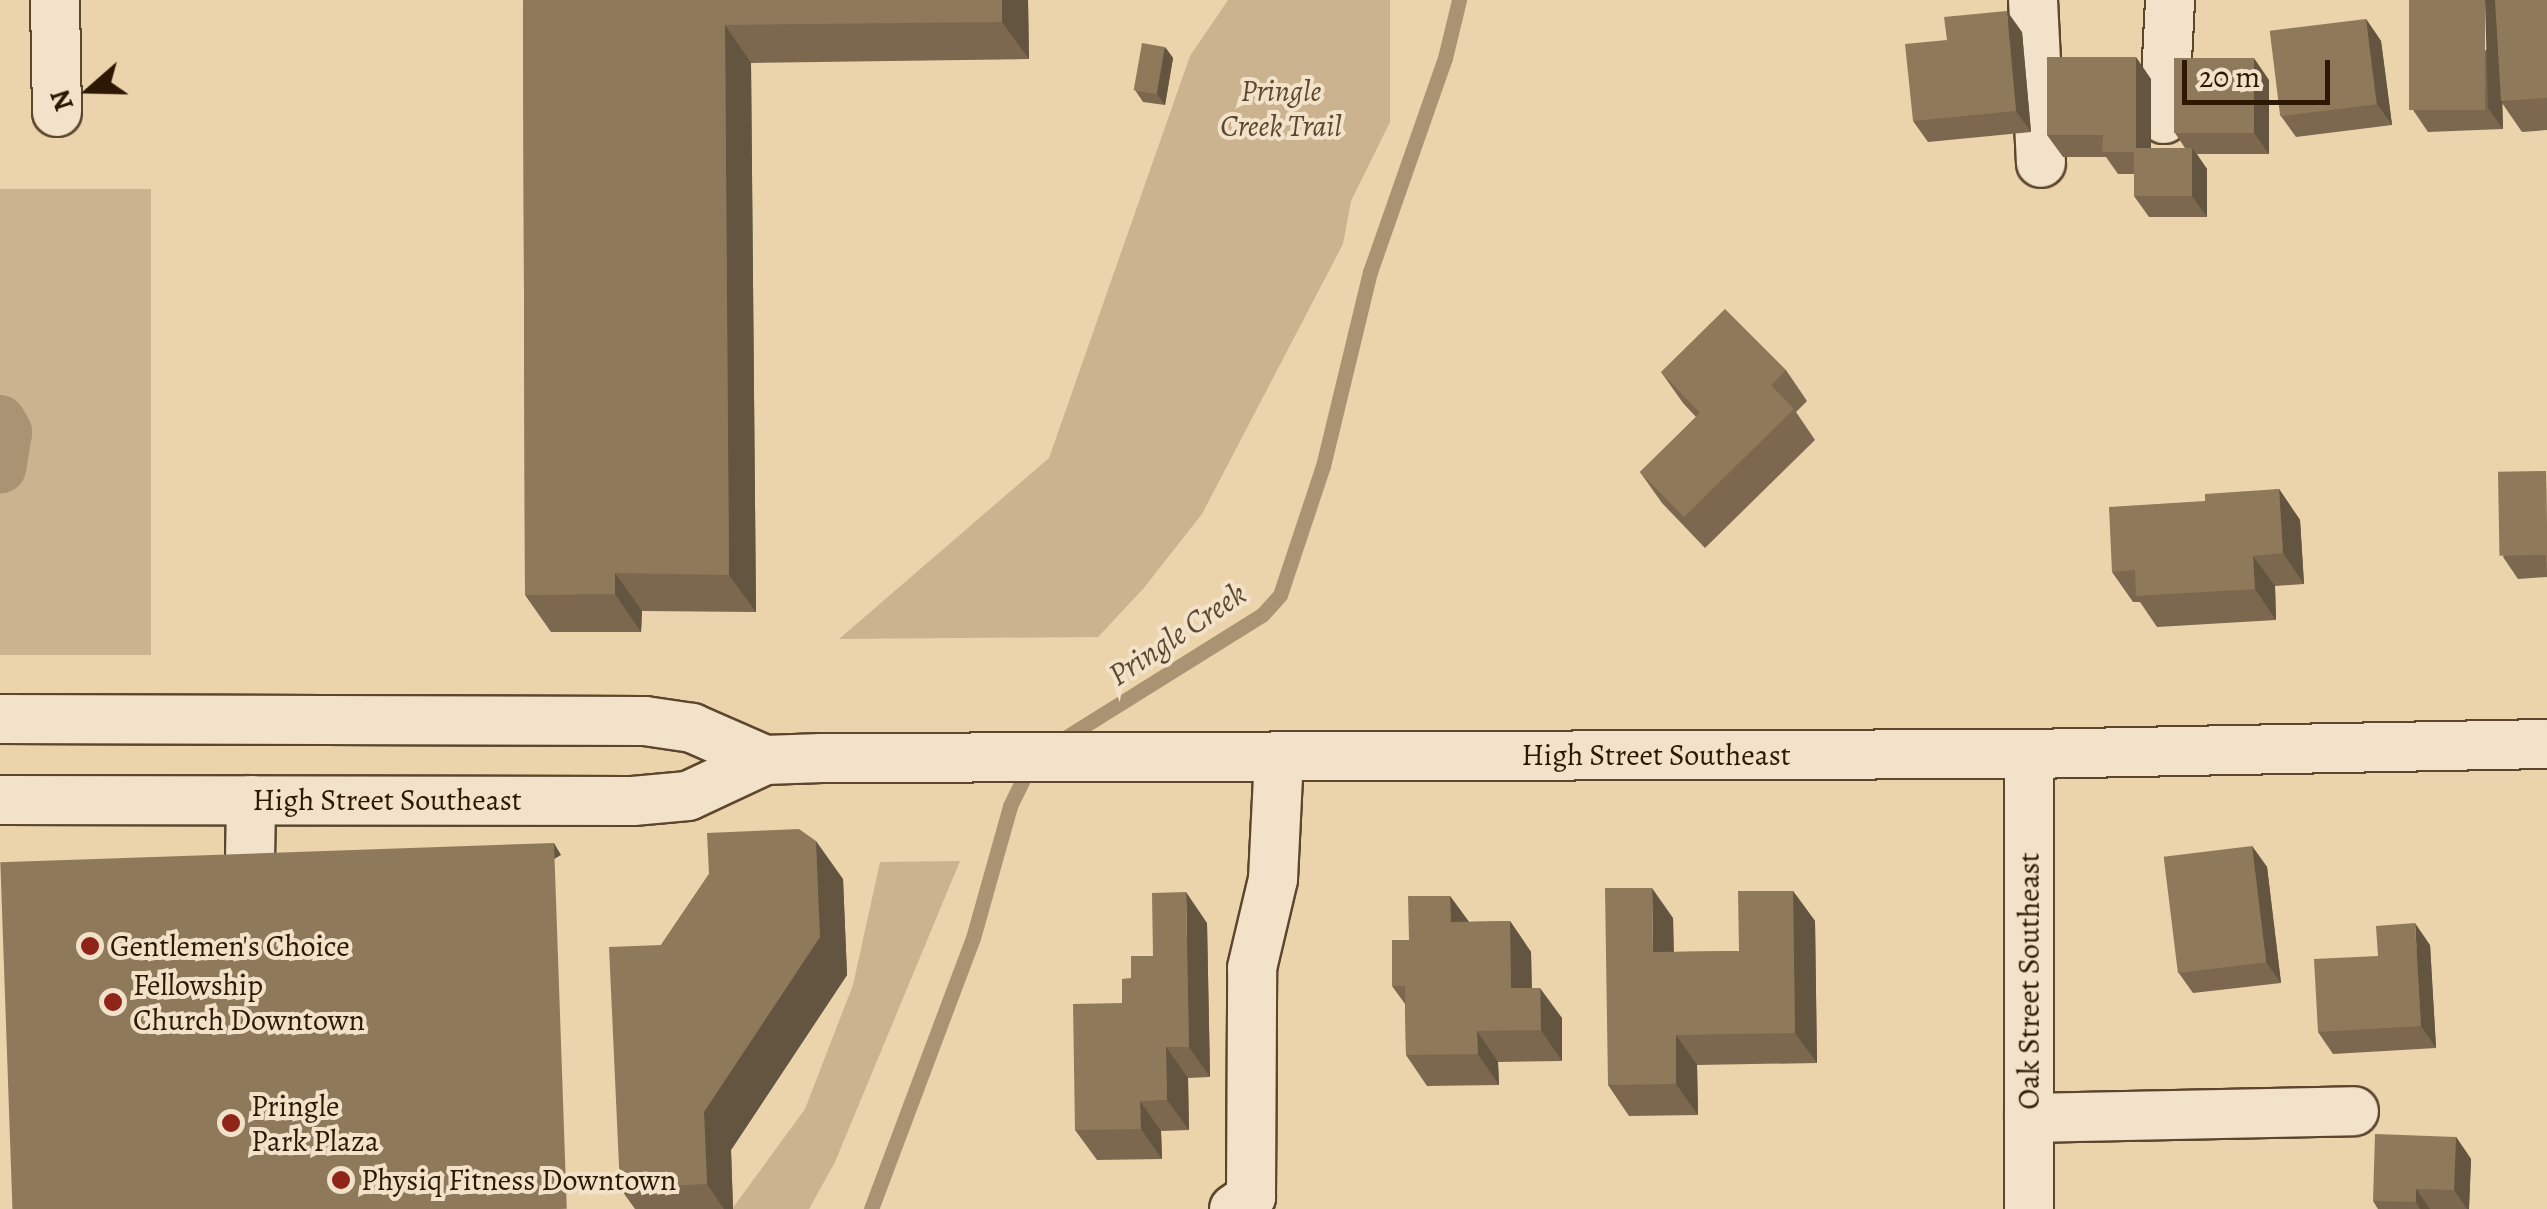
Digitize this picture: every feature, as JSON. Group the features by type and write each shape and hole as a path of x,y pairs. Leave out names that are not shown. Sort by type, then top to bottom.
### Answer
{"street":[{"path":"55,0 57,112"},
{"path":"2034,0 2040,163"},
{"path":"2164,118 2170,0"},
{"name":"High Street Southeast","path":"0,719 645,721 692,728 765,760"},
{"name":"High Street Southeast","path":"0,800 634,801 688,796 765,760 2029,754 2547,744"},
{"name":"Oak Street Southeast","path":"2029,754 2029,1209"},
{"path":"1234,1209 1251,1197 1252,968 1274,880 1280,757"},
{"path":"250,800 250,860"},
{"path":"2029,1118 2354,1111"}],"green space":[{"name":"Pringle Creek Trail","path":"1228,0 1390,0 1390,122 1351,201 1343,244 1202,514 1143,589 1098,637 839,639 1049,458 1190,56"},
{"path":"0,189 151,189 151,655 0,655"},
{"path":"960,861 835,1162 809,1209 732,1209 805,1109 853,985 880,862"}],"building":[{"path":"523,0 1002,0 1002,22 725,25 729,575 615,573 615,594 525,595"},
{"path":"2409,0 2485,0 2485,110 2409,110"},
{"path":"2495,0 2547,0 2547,98 2501,101"},
{"path":"2007,11 2016,111 1913,121 1905,44 1947,40 1944,17"},
{"path":"2366,19 2376,104 2280,116 2270,31"},
{"path":"1142,43 1165,47 1156,94 1134,90"},
{"path":"2047,57 2136,57 2136,148 2192,148 2192,196 2134,196 2134,152 2102,152 2103,135 2047,135"},
{"path":"2174,58 2254,58 2254,133 2174,133"},
{"path":"1725,309 1786,370 1771,385 1794,409 1684,517 1640,472 1700,413 1661,372"},
{"path":"2546,471 2547,555 2499,556 2498,472"},
{"path":"2279,489 2283,553 2253,556 2255,589 2136,596 2135,570 2112,572 2109,507 2205,501 2205,494"},
{"path":"799,829 816,841 820,937 704,1112 707,1184 620,1188 609,947 661,945 709,874 707,833"},
{"path":"554,843 567,1209 12,1209 0,862"},
{"path":"2252,846 2266,962 2178,973 2164,857"},
{"path":"1605,888 1652,888 1653,952 1739,951 1738,891 1793,891 1795,1033 1676,1035 1676,1084 1608,1085"},
{"path":"1186,892 1189,1047 1166,1047 1167,1100 1140,1101 1141,1129 1075,1130 1073,1004 1122,1003 1122,979 1131,978 1131,956 1153,956 1152,893"},
{"path":"1408,896 1450,896 1451,922 1510,921 1511,988 1540,988 1541,1030 1477,1031 1478,1054 1406,1055 1405,986 1392,986 1392,940 1409,940"},
{"path":"2415,923 2421,1026 2318,1032 2314,959 2378,956 2376,926"},
{"path":"2375,1134 2456,1137 2454,1190 2416,1189 2416,1202 2373,1201"}],"waterway":[{"name":"Pringle Creek","path":"1052,746 1262,615 1280,595 1323,466 1370,272 1445,58 1459,0"},
{"path":"0,421 6,432 0,468"},
{"name":"Pringle Creek","path":"871,1209 973,938 1010,806 1031,763"}],"place":[{"name":"Gentlemen's Choice","path":"90,946"},
{"name":"Fellowship Church Downtown","path":"113,1002"},
{"name":"Pringle Park Plaza","path":"231,1123"},
{"name":"Physiq Fitness Downtown","path":"341,1180"}]}
